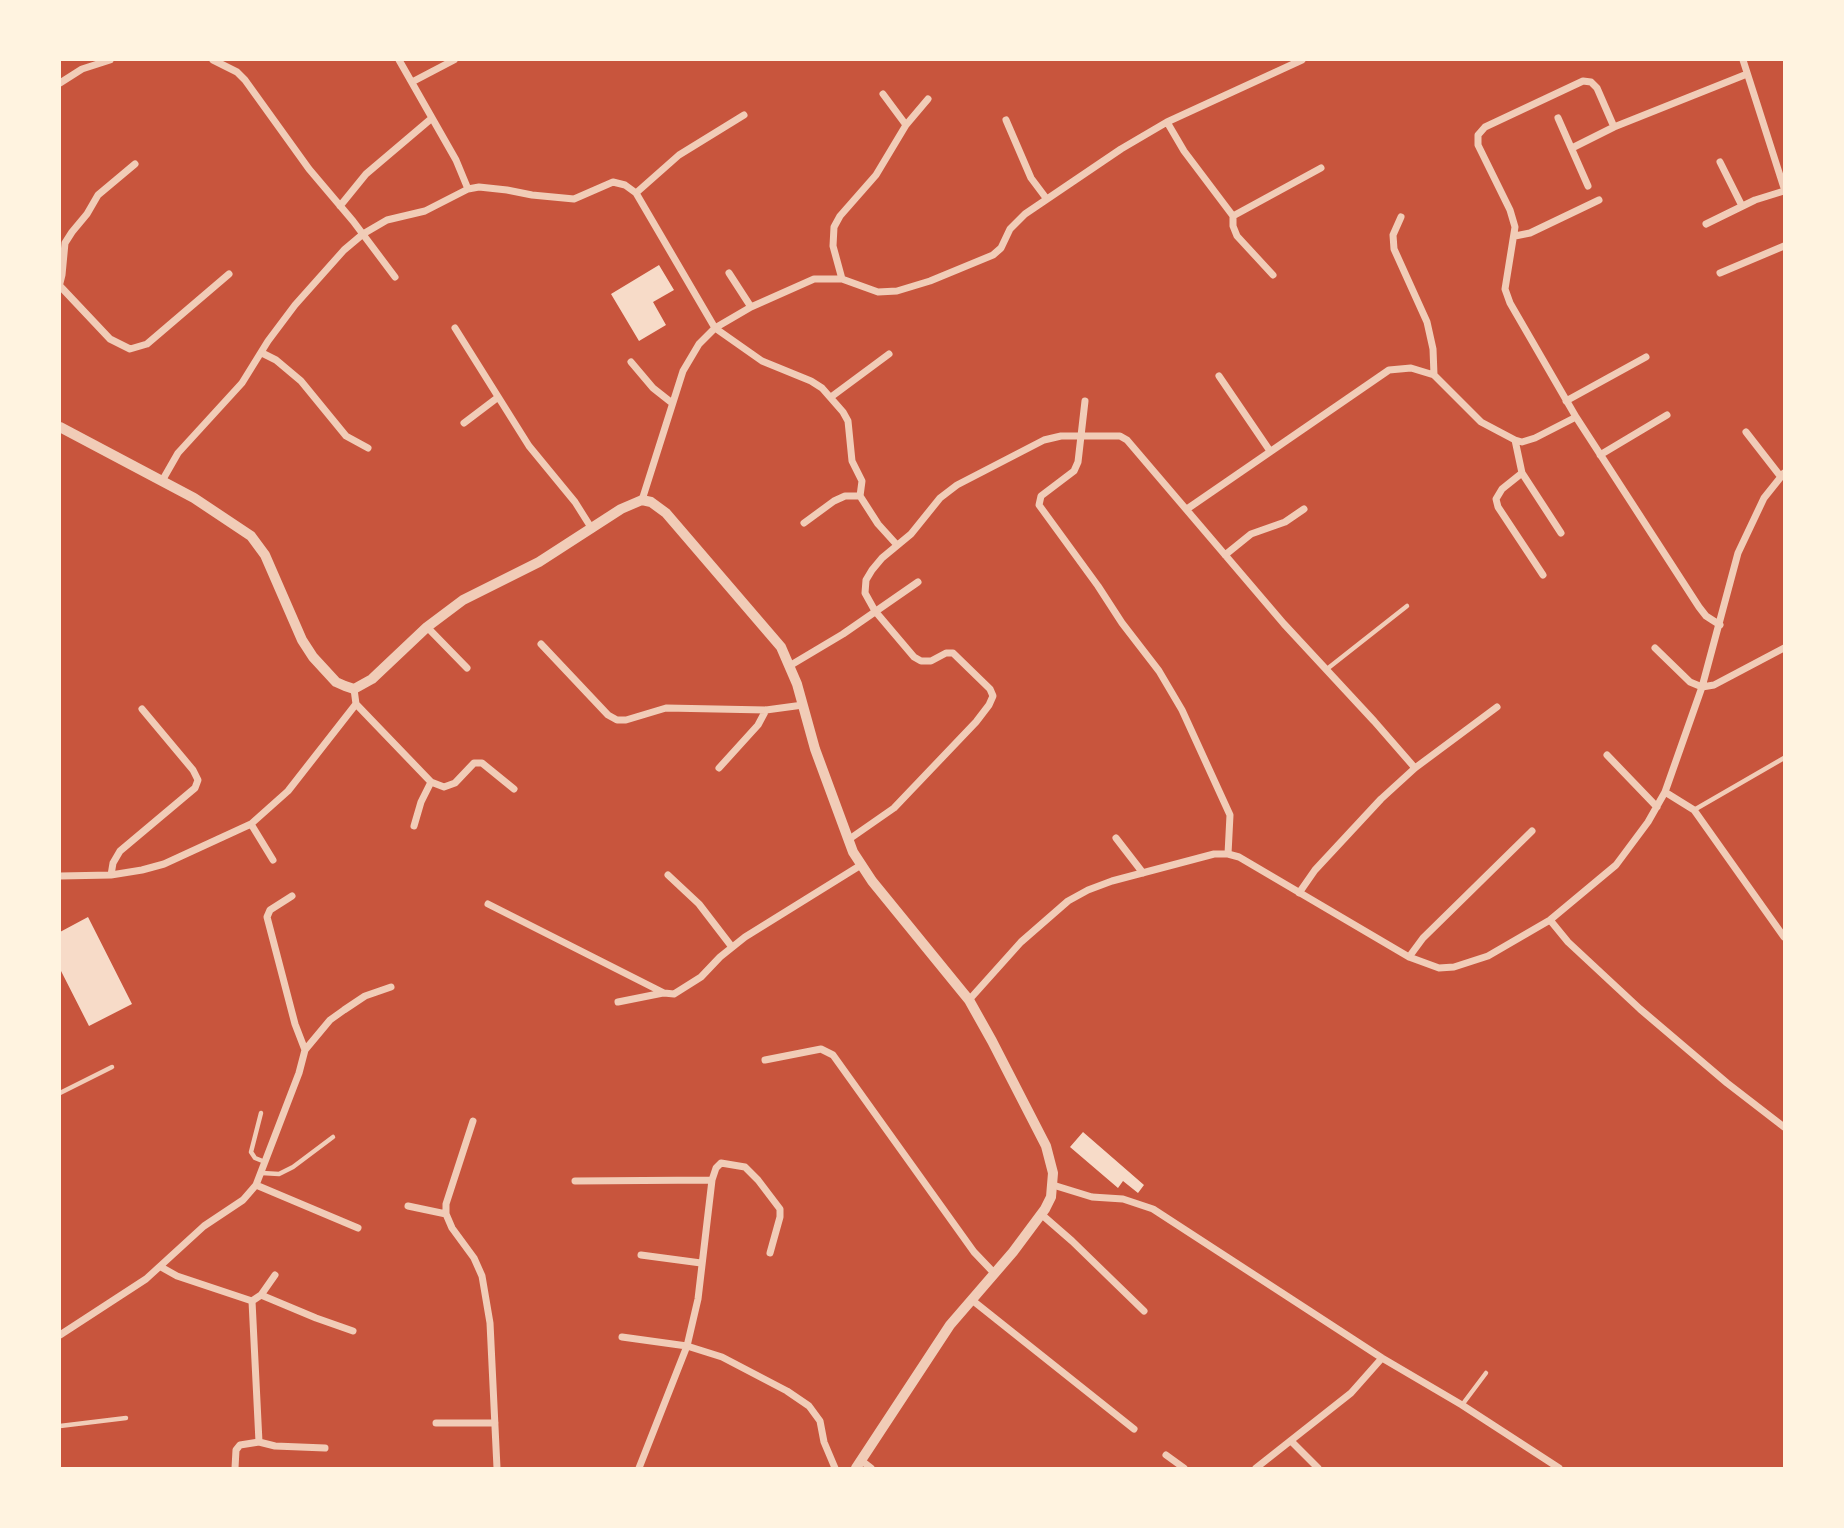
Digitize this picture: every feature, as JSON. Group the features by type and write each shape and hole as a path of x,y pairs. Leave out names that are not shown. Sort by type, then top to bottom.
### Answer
{"street":[{"path":"60,83 82,69 110,60"},
{"path":"213,60 237,72 245,80 309,169 395,277"},
{"path":"399,60 459,167 468,189"},
{"path":"412,82 454,60"},
{"path":"642,500 689,357 715,328 751,307 814,279 842,279 878,292 897,290 930,281 993,255 1001,248 1010,229 1025,214 1121,149 1167,122 1303,60"},
{"path":"1706,224 1742,206 1784,190 1743,60"},
{"path":"1572,148 1614,127 1747,74"},
{"path":"1614,127 1597,89 1591,82 1583,81 1485,127 1478,135 1478,145 1510,209 1516,227 1505,289 1510,303 1566,401 1600,455 1699,607 1706,616 1720,625"},
{"path":"883,94 906,125"},
{"path":"842,279 833,246 834,227 840,216 876,174 906,125 928,99"},
{"path":"636,193 679,155 744,115"},
{"path":"340,206 366,174 432,118"},
{"path":"1558,118 1588,186"},
{"path":"1006,120 1031,178 1046,198"},
{"path":"1167,122 1184,151 1233,216 1237,236 1273,275"},
{"path":"1720,162 1742,206"},
{"path":"135,164 98,195 88,214 65,243 60,285 67,295 110,339 130,349 140,348 229,274"},
{"path":"1233,216 1321,168"},
{"path":"162,481 178,453 242,383 295,305 344,250 363,234 387,220 425,211 468,189 479,187 574,199 613,182 625,185 636,193 715,328 762,361 811,381 831,397 848,421 852,461 862,481 860,496 878,524 897,545"},
{"path":"1515,236 1531,233 1599,201"},
{"path":"1401,217 1393,235 1394,249 1427,322 1433,349 1434,375"},
{"path":"1720,273 1784,246"},
{"path":"729,273 751,307"},
{"path":"60,303 67,295"},
{"path":"455,328 529,446 575,502 592,528"},
{"path":"262,353 301,381 346,436 368,448"},
{"path":"831,397 889,354"},
{"path":"1566,401 1646,356"},
{"path":"631,362 653,388 672,403"},
{"path":"1187,509 1390,370 1411,368 1434,375 1481,422 1522,442 1535,439 1576,417"},
{"path":"1219,376 1270,451"},
{"path":"464,423 497,398"},
{"path":"1085,401 1078,462 1074,471 1041,496 1039,505 1159,671 1182,710 1230,815 1228,854"},
{"path":"1600,455 1667,415"},
{"path":"60,427 162,481 251,536 265,555 302,640 313,657 336,682 354,689 372,680 427,627 463,600 539,562 621,509 642,500 651,502 666,513 781,647 790,665 815,749 848,840 861,865 969,1000 1046,1146 1051,1159 1054,1185 1051,1197 1041,1214 929,1354 863,1466"},
{"path":"969,1000 1021,942 1068,901 1088,890 1196,857 1228,854 1239,857 1409,957 1439,968 1454,967 1488,956 1550,920 1616,864 1634,843 1665,793 1702,687 1738,553 1756,513 1783,475 1746,432"},
{"path":"848,840 894,808 976,722 993,696 990,689 953,653 946,653 931,661 921,661 914,657 875,611 865,593 866,580 882,558 911,534 940,498 957,485 1044,440 1061,436 1120,436 1128,440 1284,624 1415,768"},
{"path":"1515,440 1522,473 1561,533"},
{"path":"1522,473 1502,489 1496,499 1498,507 1543,575"},
{"path":"804,523 834,500 845,496 860,496"},
{"path":"1225,555 1251,534 1284,522 1304,509"},
{"path":"790,665 825,645 918,582"},
{"path":"427,627 467,668"},
{"path":"541,644 608,715 617,720 626,720 666,708 766,710 803,705"},
{"path":"1655,648 1690,682 1702,687 1714,685 1784,648"},
{"path":"354,689 356,704 431,782 444,788 455,783 474,763 482,763 514,789"},
{"path":"60,876 111,876 164,864 251,824 288,791 356,704"},
{"path":"1299,893 1315,870 1381,799 1415,768 1497,707"},
{"path":"111,876 113,863 120,851 195,788 198,780 142,709"},
{"path":"719,768 758,725 766,710"},
{"path":"1607,755 1657,807"},
{"path":"414,826 421,802 431,782"},
{"path":"1665,793 1694,810 1784,937"},
{"path":"251,824 273,860"},
{"path":"1409,957 1423,938 1532,831"},
{"path":"1116,838 1143,873"},
{"path":"618,1002 664,993 674,994 687,987 732,947 861,865"},
{"path":"668,874 699,904 732,947"},
{"path":"292,896 271,910 267,917 295,1024 305,1049"},
{"path":"488,904 664,993"},
{"path":"1550,920 1568,942 1640,1009 1784,1127"},
{"path":"60,1335 161,1267 204,1226 243,1199 256,1185 262,1173 299,1073 305,1049 330,1020 365,996 391,987"},
{"path":"765,1060 821,1049 833,1055 974,1252 995,1273"},
{"path":"473,1121 446,1204 446,1214 474,1258 482,1276 490,1323 497,1468"},
{"path":"639,1468 687,1346 698,1299 712,1180 720,1163 745,1167 780,1209 770,1252"},
{"path":"575,1181 712,1180"},
{"path":"256,1185 358,1228"},
{"path":"1054,1185 1092,1197 1123,1199 1153,1209 1382,1358 1462,1405 1559,1468"},
{"path":"408,1206 446,1214"},
{"path":"1041,1214 1144,1311"},
{"path":"641,1255 701,1263"},
{"path":"161,1267 177,1276 252,1301"},
{"path":"252,1301 261,1295 275,1275"},
{"path":"261,1295 353,1331"},
{"path":"972,1300 1134,1429"},
{"path":"252,1301 259,1442"},
{"path":"622,1337 687,1346 722,1357 787,1391 809,1406 820,1421 824,1442 835,1468"},
{"path":"1256,1468 1351,1393 1382,1358"},
{"path":"436,1423 495,1423"},
{"path":"1291,1441 1318,1468"},
{"path":"235,1468 236,1450 240,1445 259,1442 275,1446 325,1448"},
{"path":"1166,1455 1184,1468"}],"lane":[{"path":"1326,669 1407,606"},
{"path":"1694,810 1784,758"},
{"path":"60,1093 112,1068"},
{"path":"261,1113 251,1152 255,1158 266,1162"},
{"path":"262,1173 279,1174 293,1167 333,1137"},
{"path":"1462,1405 1486,1373"},
{"path":"60,1426 126,1418"}],"building":[{"path":"659,265 674,290 653,302 666,325 639,341 611,294"},
{"path":"88,917 132,1004 89,1026 60,969 60,932"},
{"path":"1083,1132 1144,1185 1138,1193 1123,1181 1118,1188 1070,1147"}]}
